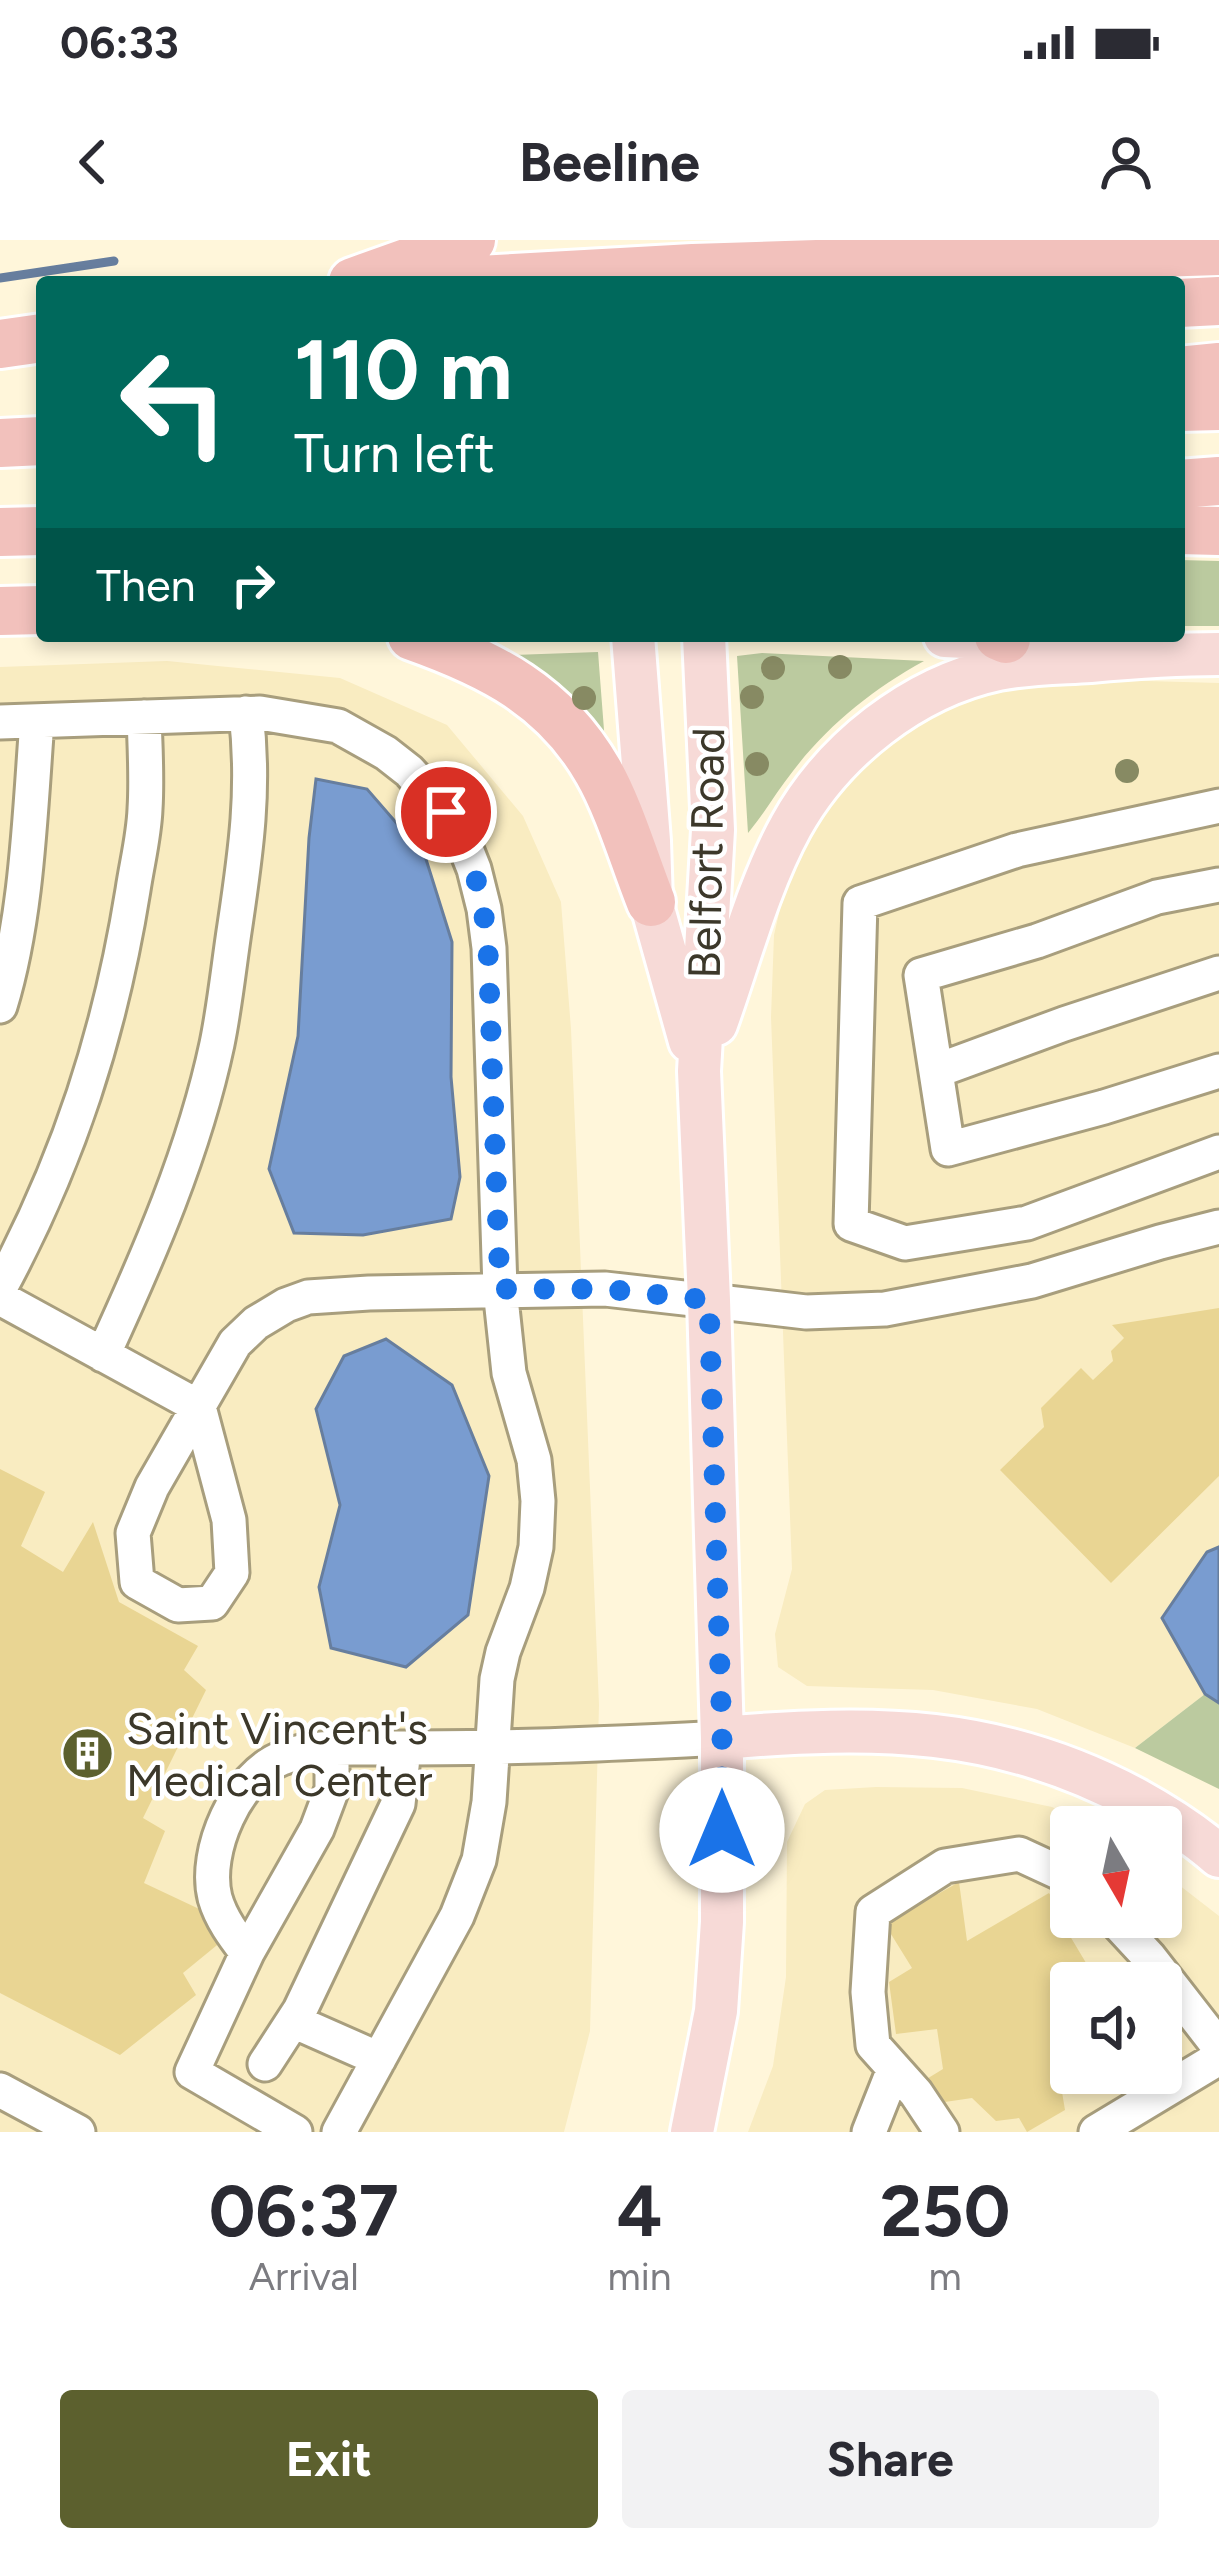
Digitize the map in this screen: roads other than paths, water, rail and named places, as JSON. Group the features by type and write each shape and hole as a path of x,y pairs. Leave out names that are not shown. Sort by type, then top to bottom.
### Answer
{"highway":[{"path":"370,276 471,240"},
{"path":"890,240 990,258"},
{"path":"502,276 621,264 1219,251"},
{"path":"1185,303 1219,301"},
{"path":"0,344 36,339"},
{"path":"1185,370 1219,367"},
{"path":"1185,407 1219,406"},
{"path":"0,443 36,440"},
{"path":"1185,484 1219,481"},
{"path":"1185,530 1219,531"},
{"path":"0,532 36,531"},
{"path":"0,611 36,610"},
{"path":"427,642 484,664 521,685 575,737 600,774 651,902"}],"main road":[{"name":"Belfort Road","path":"633,642 651,902 699,1071"},
{"name":"Belfort Road","path":"692,2132 716,2011 722,1922 722,1738 699,1071 712,830 704,642"},
{"path":"1046,642 1176,654"},
{"path":"699,1071 792,825 849,751 892,716 926,695 994,670 1219,654"},
{"path":"722,1738 919,1733 996,1745 1041,1756 1106,1784 1158,1812 1219,1856"}],"lane":[{"path":"103,1355 187,1154 217,1043 249,836 247,713"},
{"path":"0,722 260,713 338,726 409,771 446,812 474,869 484,909 500,1289 509,1373 534,1460 536,1547 497,1679 489,1802 479,1860 457,1916 339,2132"},
{"path":"0,1288 63,1160 103,1038 125,942 146,811 144,717"},
{"path":"0,1006 10,973 24,866 37,721"},
{"path":"1219,806 1017,850 860,902 851,1224 905,1244 1027,1223 1219,1152"},
{"path":"1219,885 1156,897 1037,941 921,975 948,1149 1219,1071"},
{"path":"936,1071 1219,973"},
{"path":"0,1298 199,1407 229,1520 232,1573 212,1603 178,1605 137,1582 133,1533 152,1487 199,1407 235,1343 286,1305 369,1292 605,1289 806,1312 885,1309 1033,1281 1219,1227"},
{"path":"247,1953 228,1928 215,1897 212,1864 234,1804 256,1775 277,1759 332,1748 722,1738"},
{"path":"296,2132 192,2072 247,1953 317,1828 332,1789 332,1748"},
{"path":"265,2064 336,1936 398,1804 404,1748"},
{"path":"942,2132 916,2093 873,2045 868,1992 873,1912 945,1866 1019,1854 1050,1868"},
{"path":"1131,1938 1219,2047"},
{"path":"292,2021 379,2059"},
{"path":"1096,2132 1219,2058"},
{"path":"869,2132 895,2069"},
{"path":"0,2090 78,2132"}],"water":[{"path":"316,779 367,789 425,856 452,942 451,1077 460,1177 451,1219 363,1235 294,1233 269,1169 298,1036"},
{"path":"386,1339 452,1385 489,1476 468,1615 406,1667 331,1648 319,1587 340,1505 316,1409 344,1356"},
{"path":"1219,1547 1219,1703 1205,1694 1162,1618 1207,1552"}],"waterway":[{"path":"0,278 114,261"}],"place":[{"name":"Saint Vincent's Medical Center","path":"87,1754"}]}
